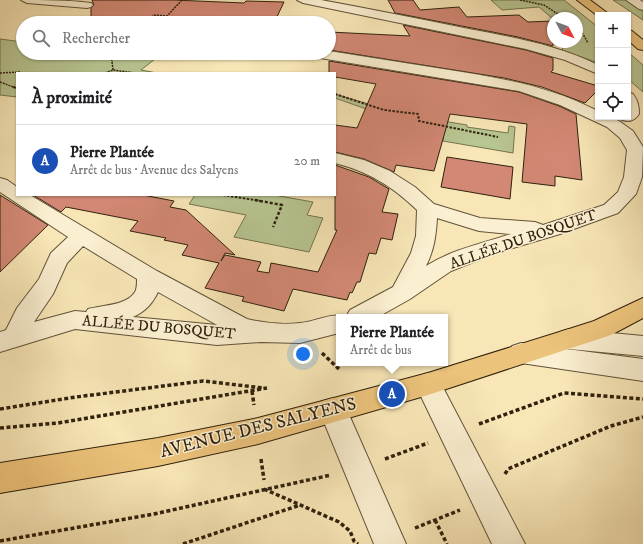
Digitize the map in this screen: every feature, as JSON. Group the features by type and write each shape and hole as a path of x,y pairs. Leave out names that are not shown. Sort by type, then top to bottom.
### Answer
{"main road":[{"path":"583,0 600,12"},
{"path":"631,36 643,46"},
{"name":"AVENUE DES SALYENS","path":"0,478 158,452 258,431 428,384 521,353 569,339 602,328 643,307"},
{"name":"AVENUE DES SALYENS","path":"602,328 643,324"}],"street":[{"path":"27,0 87,4"},
{"path":"303,0 430,24 539,48 595,68"},
{"path":"632,0 643,7"},
{"name":"ALLÉE DU BOSQUET","path":"336,57 528,88 595,111"},
{"path":"631,97 643,106"},
{"name":"ALLÉE DU BOSQUET","path":"363,314 443,266 489,248 554,229 611,209 627,194 634,177 640,145 627,136 615,120"},
{"path":"336,158 358,164 384,175 408,191 427,208 479,224 502,227 554,229"},
{"path":"0,184 16,194"},
{"path":"18,196 81,237 148,277 241,327 261,332"},
{"path":"402,292 422,253 426,236 427,208"},
{"path":"8,340 18,329 23,318 48,282 59,258 69,246 81,237"},
{"name":"ALLÉE DU BOSQUET","path":"8,340 75,320 127,310 141,302 147,291 148,277"},
{"name":"ALLÉE DU BOSQUET","path":"75,320 218,335 241,335 261,332 300,333 336,325"},
{"path":"569,339 643,346"},
{"path":"521,353 643,370"},
{"path":"428,384 502,542"},
{"path":"333,410 390,544"}],"path":[{"path":"153,16 167,16 182,0"},
{"path":"520,0 540,3 556,12"},
{"path":"112,60 113,70"},
{"path":"108,72 113,70 128,72"},
{"path":"0,73 16,72"},
{"path":"0,82 16,88"},
{"path":"336,94 384,110 418,114 419,121 498,137"},
{"path":"229,196 282,205 274,227"},
{"path":"0,409 76,397 203,381 267,388 58,423 0,428"},
{"path":"478,425 564,393 643,399"},
{"path":"377,462 432,441"},
{"path":"260,451 264,480"},
{"path":"0,541 154,514 340,473"},
{"path":"264,489 339,522 350,531 354,541 358,544"},
{"path":"183,544 300,505"},
{"path":"435,520 447,544"}],"green space":[{"path":"491,0 564,0 579,12 547,12 547,14 539,7 502,10"},
{"path":"613,0 627,0 643,10 643,20"},
{"path":"583,15 595,25 595,62 562,50 563,48 583,48"},
{"path":"0,39 16,41 16,60 154,60 141,70 152,72 16,72 16,97 0,95"},
{"path":"631,55 643,65 643,92 631,82"},
{"path":"336,94 401,112 467,125 467,127 508,133 509,126 515,127 513,153 443,141 444,130 369,110 336,98"},
{"path":"194,196 280,196 313,202 307,215 323,218 309,252 234,237 246,215 189,204"}],"building":[{"path":"92,0 174,0 244,3 246,1 284,2 277,16 91,16 91,8 94,5"},
{"path":"388,0 413,0 420,10 459,7 467,17 519,15 528,22 547,21 547,44 518,37 395,13"},
{"path":"403,25 526,50 553,58 553,70 551,72 595,85 595,93 585,103 542,87 504,78 336,51 336,32 410,36"},
{"path":"329,61 519,92 559,106 576,114 582,180 555,176 555,186 522,182 527,124 450,114 434,171 396,165 394,172 364,159 336,152 336,125 357,128 376,84 336,77 336,72 329,72"},
{"path":"447,157 513,167 510,199 441,187"},
{"path":"336,165 369,177 389,189 382,212 398,214 392,240 381,238 376,254 369,253 360,282 357,282 352,293 350,292 347,300 293,289 284,311 242,301 244,297 205,288 219,263 182,255 188,245 164,240 166,238 130,231 138,221 66,207 61,212 35,196 148,196 174,201 170,207 186,210 235,255 225,253 221,261 225,255 261,262 257,271 269,273 271,263 318,272 337,230 335,230"},
{"path":"0,195 48,225 0,272"}],"place":[{"name":"Pierre Plantée","path":"392,394"}]}
